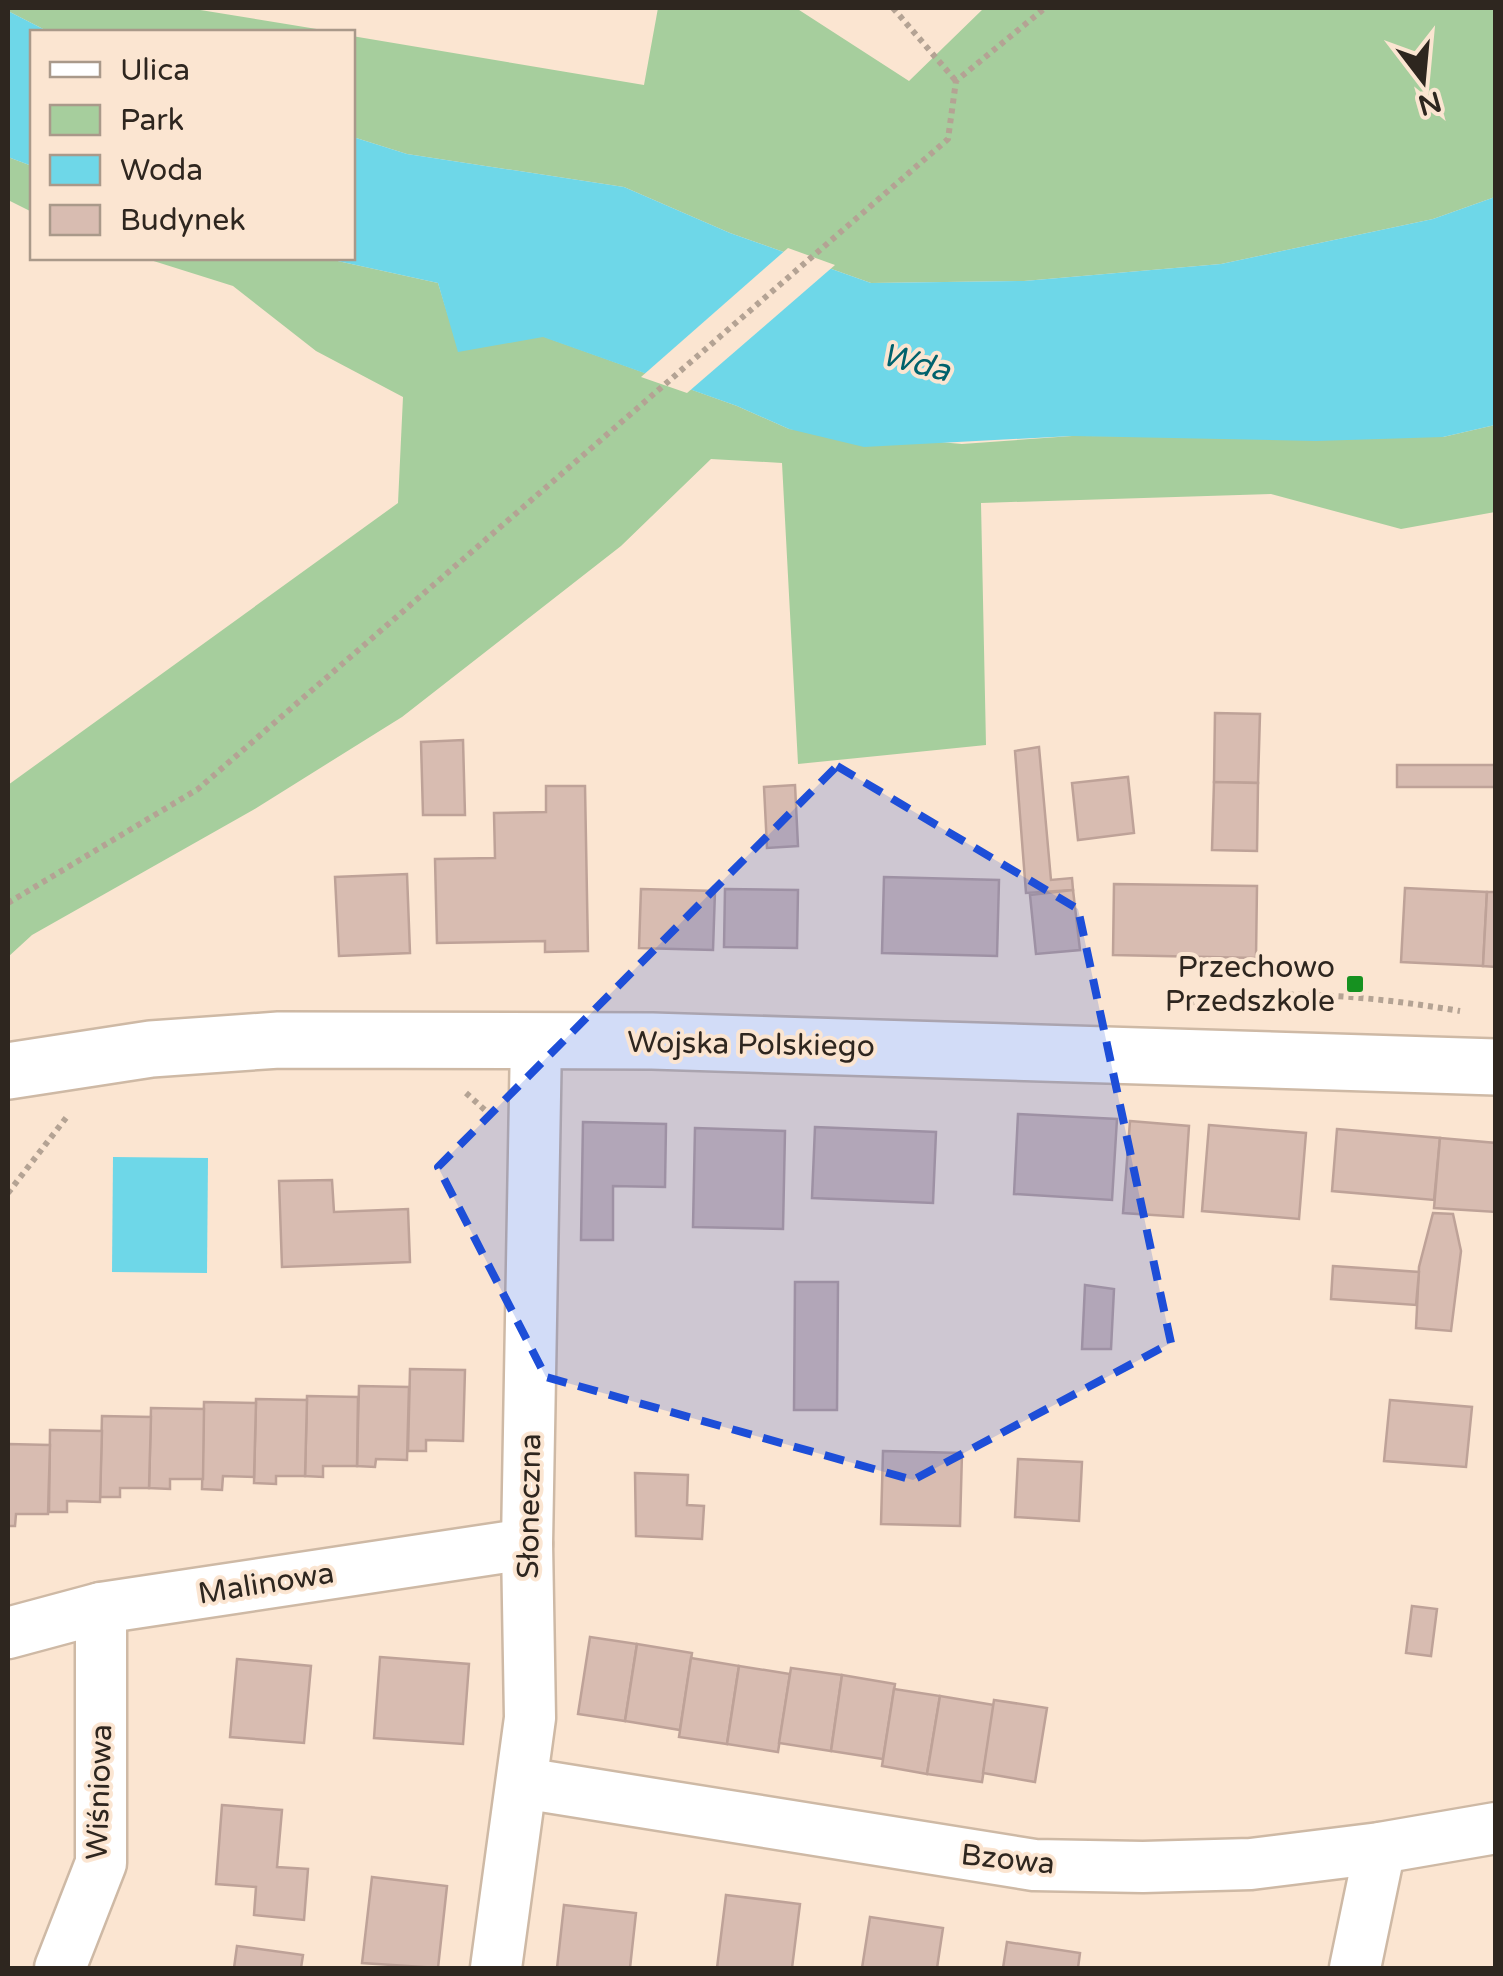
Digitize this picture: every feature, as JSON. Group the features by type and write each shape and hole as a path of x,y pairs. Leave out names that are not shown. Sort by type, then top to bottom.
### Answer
{"street":[{"name":"Wojska Polskiego","path":"8,1070 150,1049 279,1040 536,1040 1206,1055 1496,1066"},
{"name":"Słoneczna","path":"496,1968 530,1718 527,1544 536,1040"},
{"name":"Malinowa","path":"8,1632 101,1608 527,1544"},
{"name":"Wiśniowa","path":"60,1968 101,1863 101,1608"},
{"name":"Bzowa","path":"523,1783 1034,1865 1251,1864 1496,1828"},
{"path":"1355,1968 1380,1848"}],"path":[{"path":"893,8 956,81"},
{"path":"8,902 198,789 948,139 956,81 1045,8"},
{"path":"8,1193 72,1111"}],"highlighted area":[{"path":"837,766 1078,909 1171,1343 913,1480 546,1377 438,1167"}],"green space":[{"path":"188,8 323,30 45,30 8,11"},
{"path":"658,8 796,8 909,81 984,8 1495,8 1495,197 1433,219 1221,264 1024,281 871,283 730,233 624,187 407,154 355,138 355,37 644,85"},
{"path":"8,157 30,165 30,211 8,200"},
{"path":"150,260 333,260 438,283 459,351 542,336 737,406 789,429 962,444 1072,436 1443,437 1495,425 1495,512 1401,529 1271,494 981,503 986,745 798,764 782,463 711,459 621,546 402,717 253,810 32,935 8,957 8,785 398,503 403,397 316,351 233,286"}],"water":[{"path":"8,11 45,30 30,30 30,165 8,157"},
{"name":"Wda","path":"355,138 407,154 624,187 730,233 871,283 1024,281 1221,264 1433,219 1495,197 1495,425 1443,437 1316,441 1072,436 864,447 789,429 737,406 543,337 458,352 438,283 333,260 355,260"},
{"path":"113,1157 208,1158 207,1273 112,1272"}],"pier":[{"path":"788,248 835,265 687,393 641,377"}],"building":[{"path":"1215,713 1260,714 1258,783 1214,782"},
{"path":"463,740 465,815 423,815 421,742"},
{"path":"1039,747 1051,880 1072,878 1073,890 1026,893 1015,751"},
{"path":"1397,765 1496,765 1496,787 1397,787"},
{"path":"1128,777 1134,833 1078,840 1072,783"},
{"path":"1214,782 1258,783 1257,851 1212,850"},
{"path":"795,785 798,846 767,848 764,787"},
{"path":"546,786 585,786 588,951 545,952 545,941 437,943 435,859 495,858 494,813 546,812"},
{"path":"407,874 410,953 339,956 335,877"},
{"path":"884,877 999,880 997,956 882,953"},
{"path":"1114,884 1257,886 1256,958 1113,955"},
{"path":"1405,888 1487,892 1483,966 1401,962"},
{"path":"641,889 715,891 713,950 639,948"},
{"path":"725,889 798,890 797,948 724,947"},
{"path":"1073,890 1080,950 1036,954 1030,895"},
{"path":"1487,892 1496,892 1496,967 1483,966"},
{"path":"1018,1114 1117,1119 1112,1200 1014,1194"},
{"path":"1130,1121 1189,1126 1183,1217 1123,1213"},
{"path":"583,1122 666,1124 665,1187 613,1186 613,1240 581,1240"},
{"path":"1209,1125 1306,1133 1299,1219 1202,1211"},
{"path":"815,1127 936,1132 933,1203 812,1198"},
{"path":"695,1128 785,1131 783,1229 693,1227"},
{"path":"1337,1129 1440,1138 1434,1200 1332,1191"},
{"path":"1440,1138 1496,1143 1496,1212 1434,1208"},
{"path":"332,1180 334,1212 408,1209 410,1262 282,1267 279,1181"},
{"path":"1433,1213 1453,1214 1461,1251 1451,1331 1416,1328 1419,1267"},
{"path":"1333,1266 1419,1272 1416,1305 1331,1299"},
{"path":"795,1282 838,1282 837,1410 794,1410"},
{"path":"1085,1285 1114,1289 1111,1349 1082,1349"},
{"path":"410,1369 465,1370 463,1441 426,1440 426,1451 408,1451"},
{"path":"359,1386 409,1387 407,1460 376,1459 375,1467 357,1466"},
{"path":"307,1396 358,1397 357,1466 323,1466 323,1477 305,1476"},
{"path":"256,1399 307,1400 305,1476 276,1476 276,1484 254,1483"},
{"path":"1390,1400 1472,1407 1466,1467 1384,1461"},
{"path":"204,1402 256,1403 254,1477 223,1476 222,1490 202,1489"},
{"path":"151,1408 204,1409 203,1479 170,1479 170,1489 149,1488"},
{"path":"102,1416 151,1417 149,1488 120,1488 120,1497 100,1497"},
{"path":"50,1430 102,1431 100,1502 67,1501 67,1512 49,1512"},
{"path":"8,1444 50,1445 48,1514 16,1514 15,1526 8,1526"},
{"path":"883,1451 962,1453 960,1526 881,1524"},
{"path":"1018,1459 1082,1462 1079,1521 1015,1517"},
{"path":"635,1473 688,1475 687,1505 704,1506 702,1539 636,1536"},
{"path":"1412,1606 1437,1609 1431,1656 1406,1653"},
{"path":"590,1637 637,1644 625,1721 578,1714"},
{"path":"637,1644 692,1653 680,1730 625,1721"},
{"path":"380,1657 469,1664 463,1744 374,1738"},
{"path":"691,1658 739,1666 727,1744 679,1737"},
{"path":"237,1659 311,1666 304,1743 230,1737"},
{"path":"739,1666 790,1674 778,1752 727,1744"},
{"path":"791,1668 842,1675 831,1751 779,1743"},
{"path":"842,1675 895,1684 883,1759 831,1751"},
{"path":"894,1689 940,1696 927,1774 882,1766"},
{"path":"940,1696 994,1705 982,1782 927,1774"},
{"path":"994,1700 1047,1708 1035,1782 983,1773"},
{"path":"222,1805 282,1810 277,1867 308,1869 304,1920 254,1915 256,1887 216,1884"},
{"path":"372,1877 447,1886 438,1968 362,1963"},
{"path":"726,1895 800,1904 792,1968 717,1968"},
{"path":"564,1905 636,1913 630,1968 557,1968"},
{"path":"870,1917 943,1928 937,1968 862,1968"},
{"path":"1007,1942 1080,1953 1078,1968 1003,1968"},
{"path":"237,1946 303,1955 301,1968 234,1968"}],"place":[{"name":"Przechowo Przedszkole","path":"1355,984"}]}
